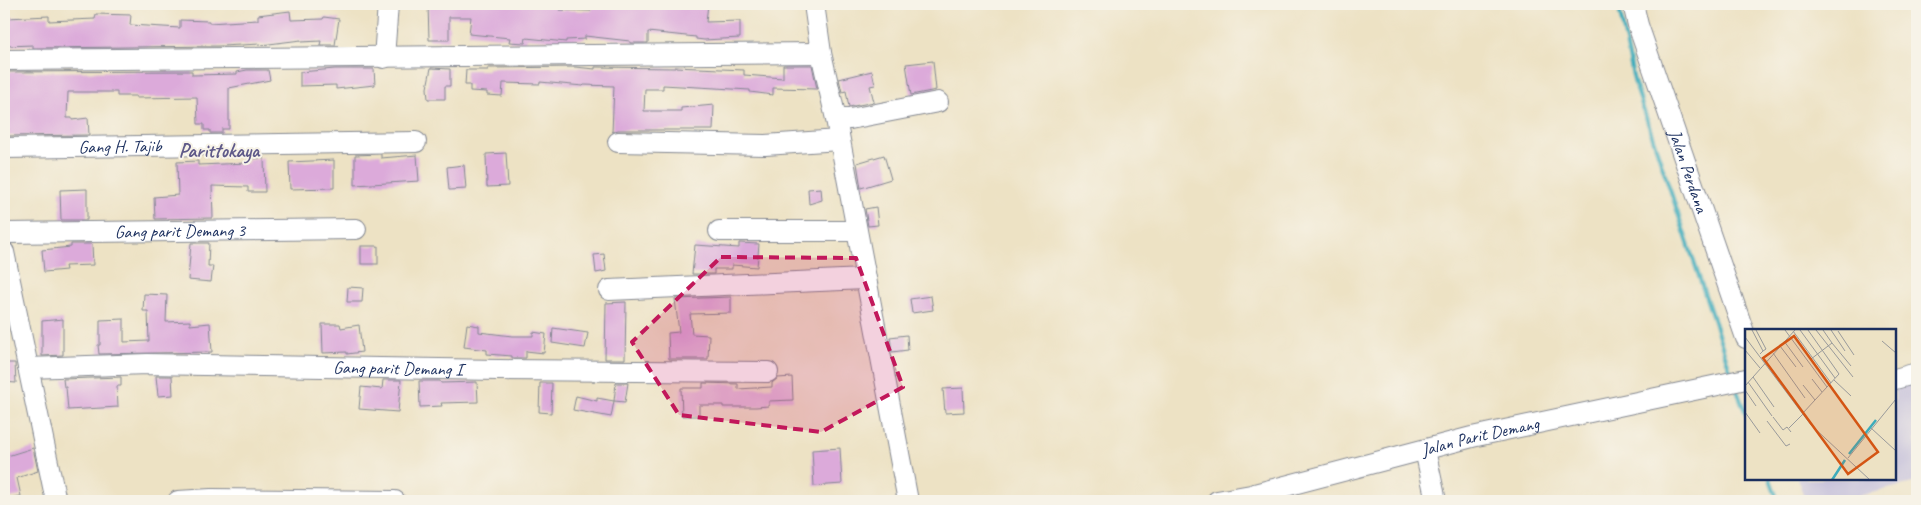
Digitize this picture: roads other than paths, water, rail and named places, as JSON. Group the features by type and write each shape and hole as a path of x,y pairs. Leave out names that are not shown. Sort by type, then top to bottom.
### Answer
{"street":[{"path":"384,58 388,4"},
{"path":"814,4 821,53 836,119 838,140 908,501"},
{"name":"Jalan Perdana","path":"1633,4 1638,25 1745,335"},
{"path":"4,60 821,53"},
{"path":"836,119 850,119 938,102"},
{"path":"618,142 765,145 838,140"},
{"name":"Gang H. Tajib","path":"4,148 416,142"},
{"name":"Gang parit Demang 3","path":"4,233 356,229"},
{"path":"719,231 856,231"},
{"path":"4,252 56,501"},
{"path":"609,290 865,279"},
{"name":"Gang parit Demang I","path":"28,368 147,364 768,372"},
{"path":"1896,379 1917,373"},
{"name":"Jalan Parit Demang","path":"1217,501 1251,495 1472,437 1738,381"},
{"path":"1425,450 1436,501"},
{"path":"178,501 395,501"}],"waterway":[{"path":"1618,4 1634,81 1732,376"},
{"path":"1736,388 1745,411"},
{"path":"1770,480 1778,501"}],"district":[{"name":"Parittokaya","path":"219,150"}]}
